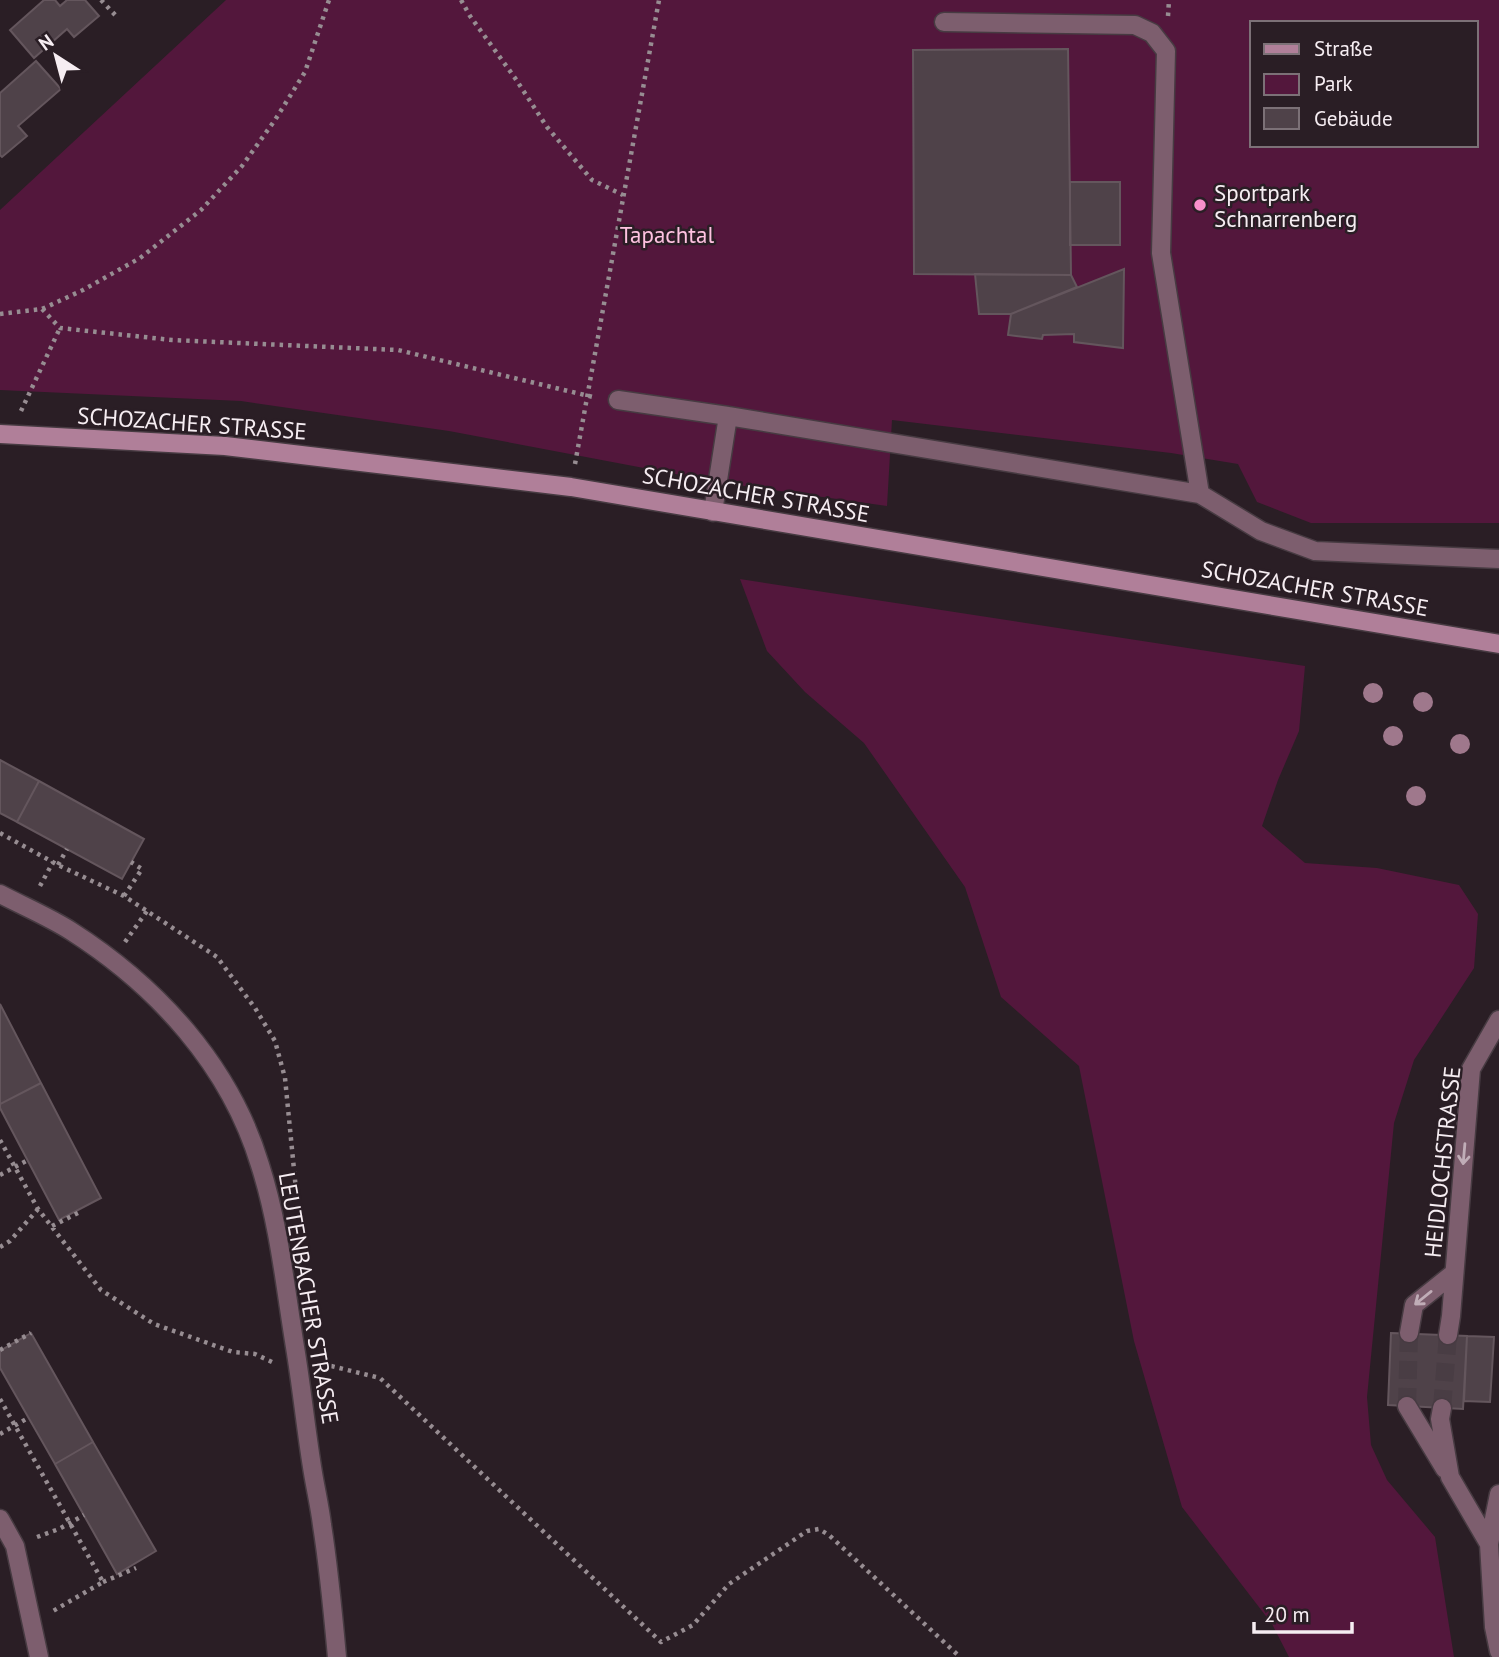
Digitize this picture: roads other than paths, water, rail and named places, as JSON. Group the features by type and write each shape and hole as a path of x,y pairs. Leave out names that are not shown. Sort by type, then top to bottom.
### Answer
{"main road":[{"name":"SCHOZACHER STRASSE","path":"5,434 225,446 571,487 1499,644"}],"street":[{"path":"944,22 1135,25 1152,33 1166,51 1161,253 1200,494"},
{"path":"618,400 1200,494 1261,531 1315,551 1499,559"},
{"path":"713,512 728,416"},
{"name":"LEUTENBACHER STRASSE","path":"0,894 69,930 139,981 193,1038 218,1074 244,1124 260,1162 281,1256 322,1523 337,1657"},
{"name":"HEIDLOCHSTRASSE","path":"1448,1335 1471,1069 1499,1020"},
{"name":"HEIDLOCHSTRASSE","path":"1409,1333 1414,1305 1454,1273"},
{"path":"1407,1406 1489,1545"},
{"path":"1442,1408 1440,1419 1450,1477"},
{"path":"1499,1494 1489,1545 1494,1627 1499,1651"},
{"path":"0,1519 15,1546 39,1657"}],"tunnel":[{"path":"1407,1406 1409,1333"},
{"path":"1442,1408 1448,1335"}],"place":[{"name":"Sportpark Schnarrenberg","path":"1200,205"}],"park label":[{"name":"Tapachtal","path":"667,234"}]}
